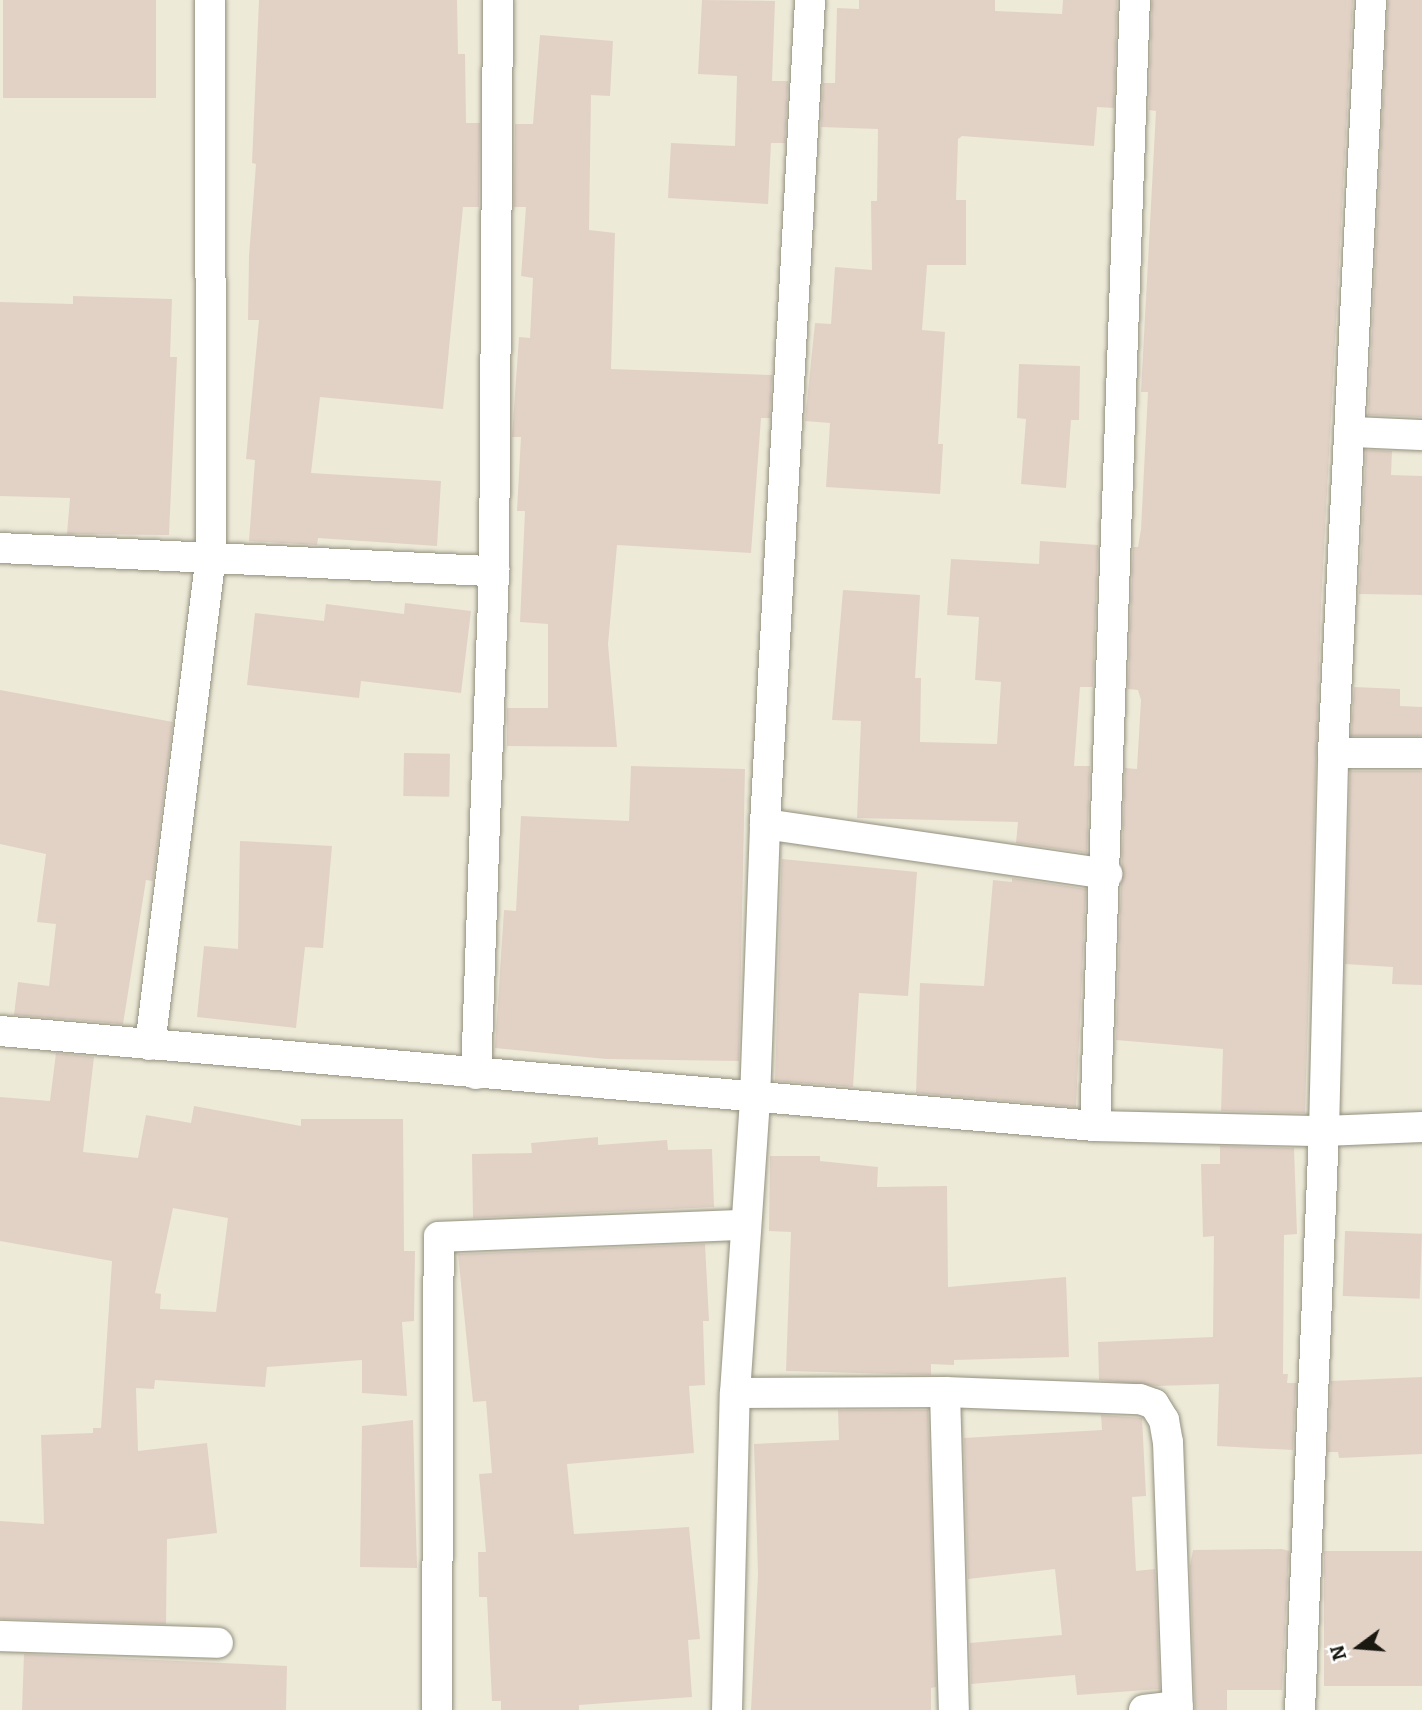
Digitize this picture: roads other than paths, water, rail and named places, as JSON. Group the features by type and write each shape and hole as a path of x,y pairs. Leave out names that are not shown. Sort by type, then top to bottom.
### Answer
{"street":[{"path":"150,1045 211,558 210,0"},
{"path":"476,1074 494,572 498,0"},
{"path":"727,1710 735,1393 743,1225 755,1100 765,824 810,0"},
{"path":"1095,1126 1107,874 1135,0"},
{"path":"1300,1710 1324,1131 1333,753 1352,432 1371,0"},
{"path":"1352,432 1422,435"},
{"path":"0,548 494,572"},
{"path":"1333,753 1422,753"},
{"path":"765,824 1107,874"},
{"path":"0,1031 755,1100 1095,1126 1324,1131 1422,1127"},
{"path":"437,1710 439,1237 743,1225"},
{"path":"735,1393 946,1392 1140,1399 1154,1405 1164,1420 1168,1441 1178,1708 1144,1710"},
{"path":"946,1392 954,1710"},
{"path":"0,1636 218,1643"}]}
